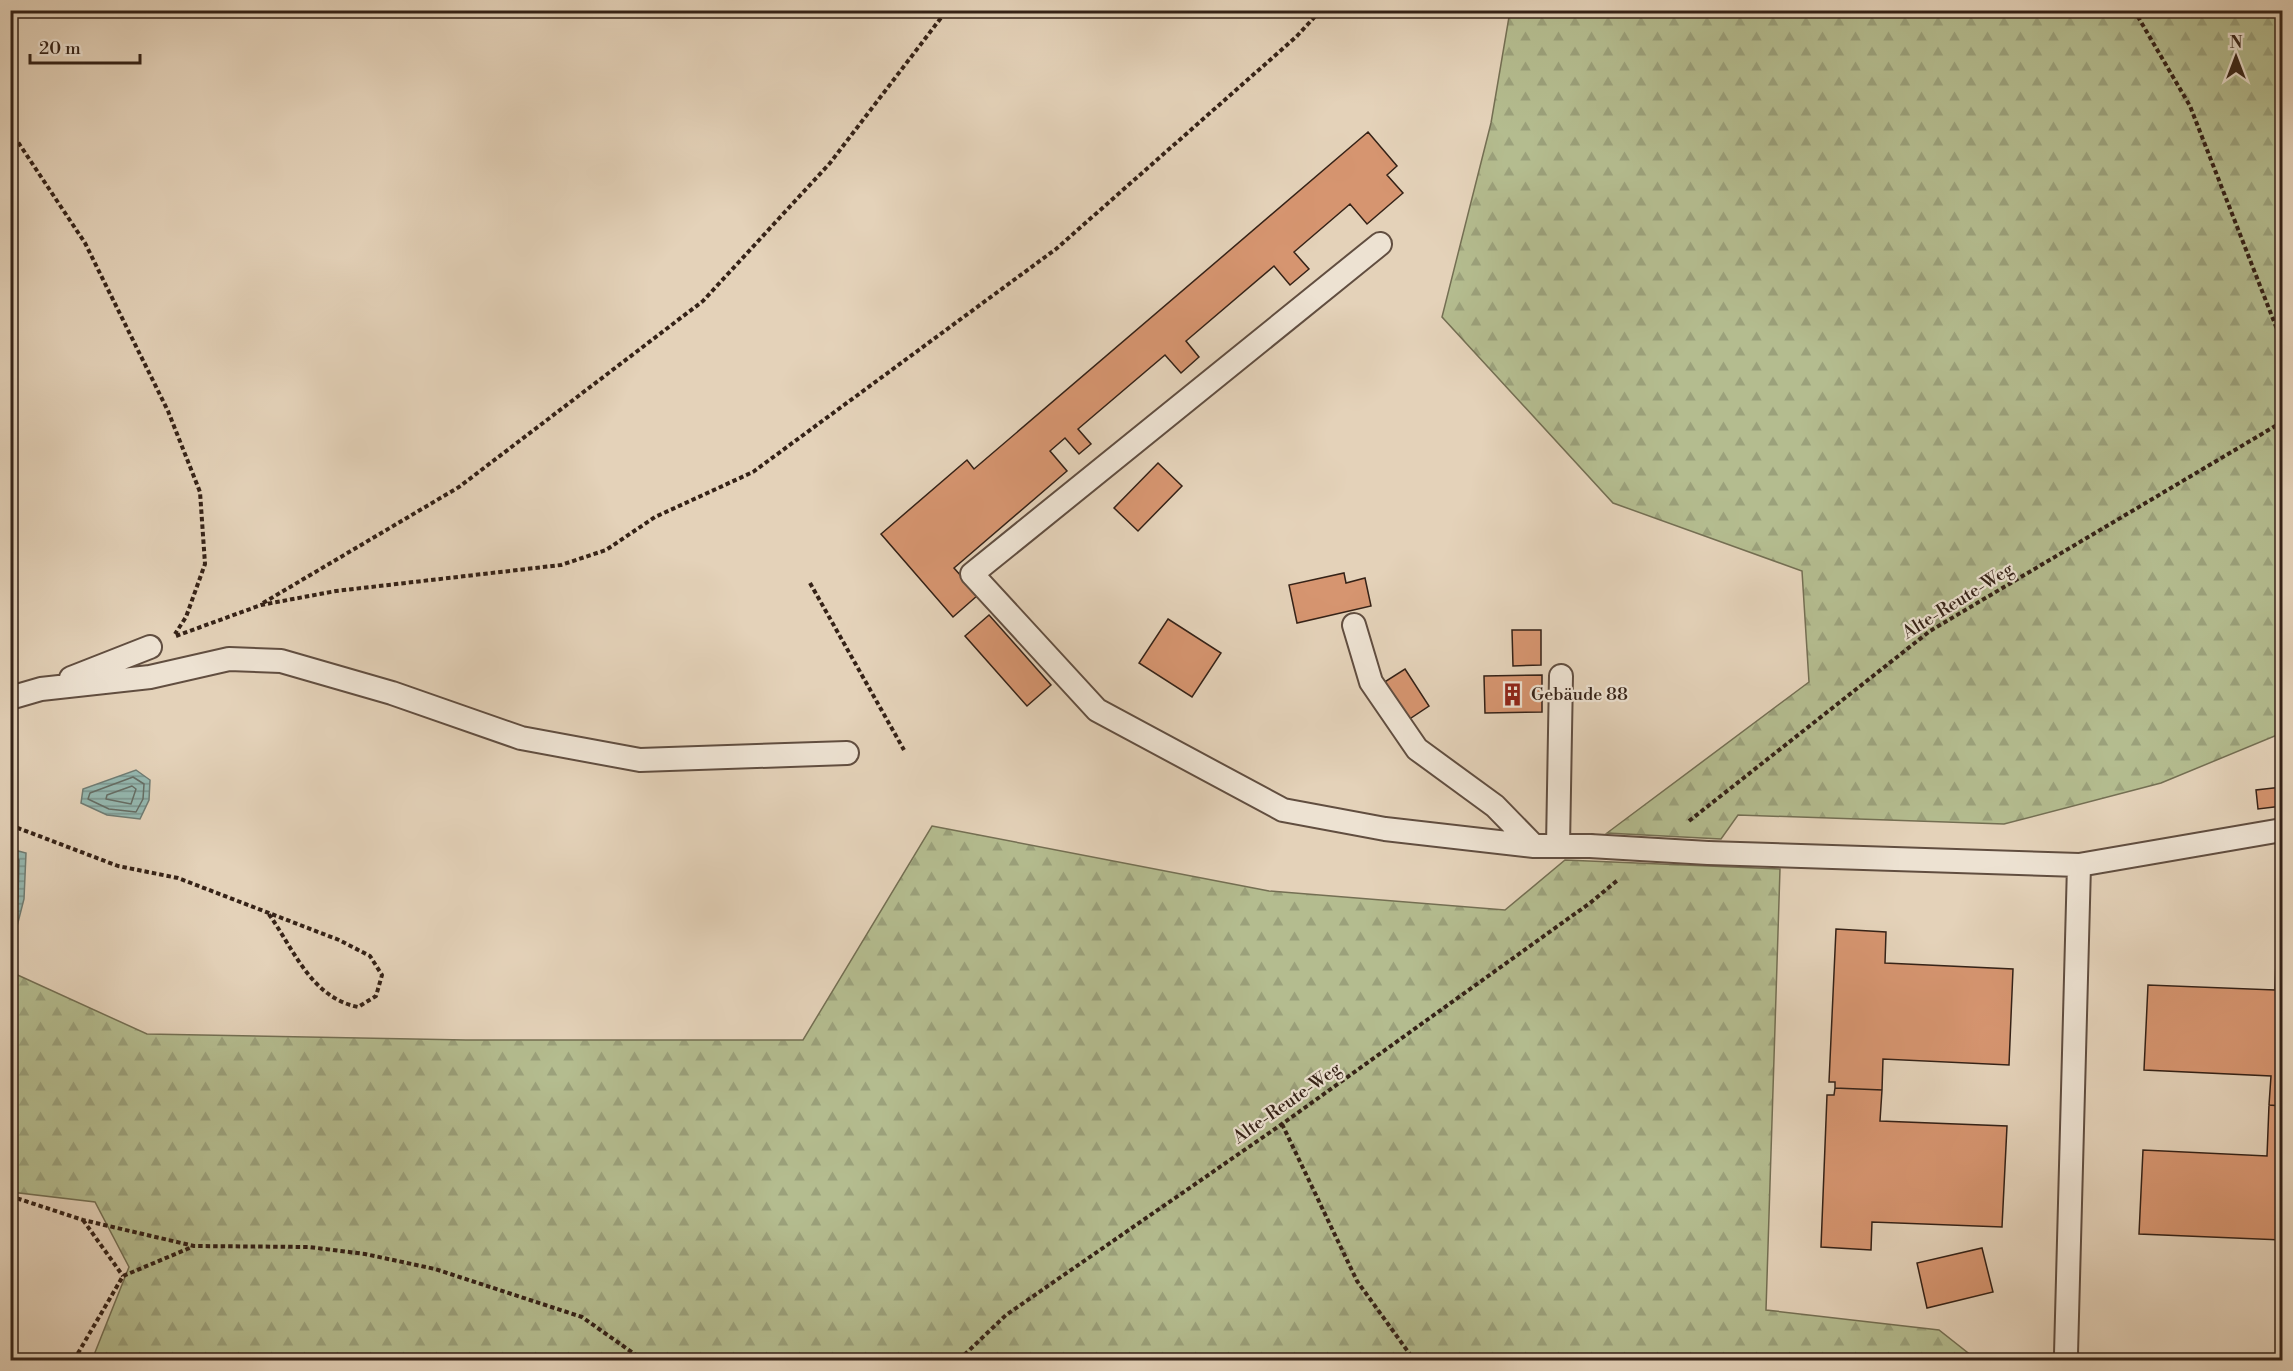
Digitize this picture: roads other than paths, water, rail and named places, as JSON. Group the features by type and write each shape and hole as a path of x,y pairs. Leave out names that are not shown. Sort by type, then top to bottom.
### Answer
{"lane":[{"path":"1380,244 972,574 1097,710 1282,810 1384,829 1534,846 1590,846 1708,853 2079,865 2283,830"},
{"path":"1354,625 1371,682 1418,749 1495,806 1534,846"},
{"path":"10,698 41,689 150,647"},
{"path":"41,689 150,677 229,659 281,661 392,693 521,738 640,760 847,753"},
{"path":"1558,846 1561,676"},
{"path":"2068,1360 2066,1354 2079,865"}],"water":[{"path":"136,770 150,780 149,800 140,819 107,815 81,803 83,789"},
{"path":"11,849 26,853 24,899 13,942 10,942"}],"place":[{"name":"Gebäude 88","path":"1513,694"}]}
